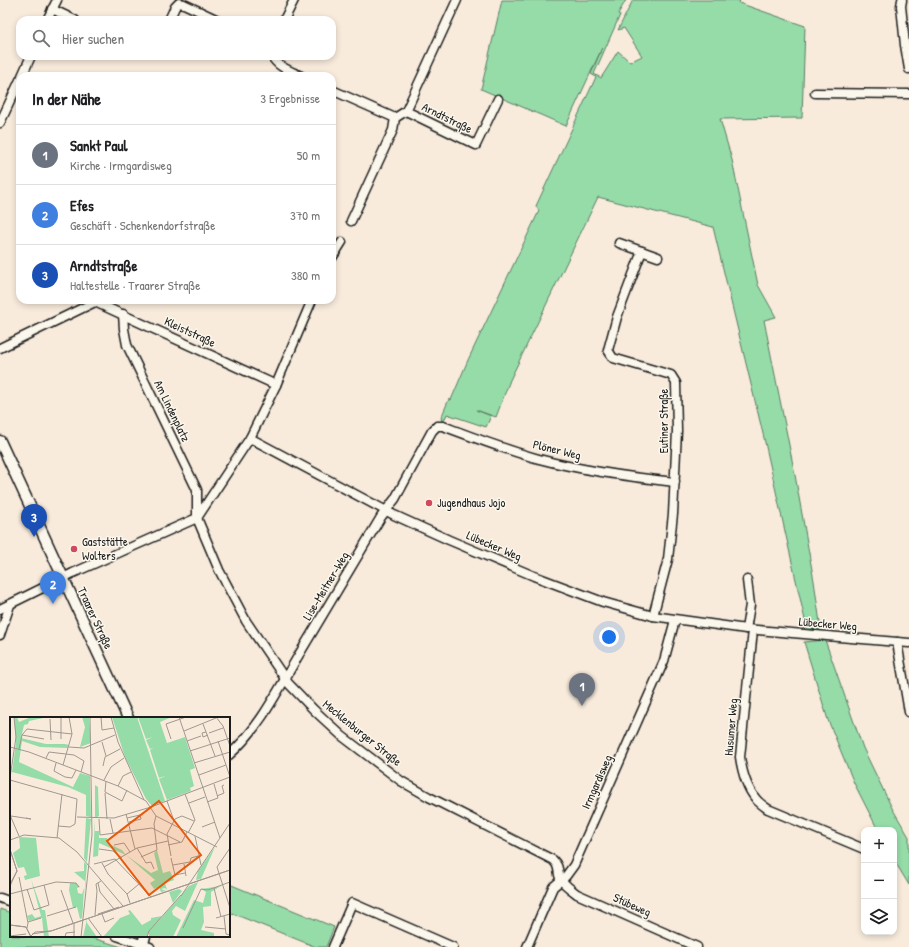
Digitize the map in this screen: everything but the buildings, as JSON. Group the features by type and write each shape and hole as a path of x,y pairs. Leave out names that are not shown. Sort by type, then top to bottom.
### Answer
{"street":[{"path":"49,16 56,0"},
{"path":"286,16 294,0"},
{"name":"Arndtstraße","path":"395,118 406,111 457,0"},
{"path":"902,0 901,6 909,69"},
{"path":"170,16 175,7 179,4 184,4 210,16"},
{"path":"52,9 67,16"},
{"path":"24,72 29,60"},
{"path":"274,60 282,67 293,72"},
{"path":"0,123 16,89"},
{"path":"336,92 395,118 393,130 351,222"},
{"path":"815,93 909,94"},
{"name":"Arndtstraße","path":"406,111 476,145 498,99"},
{"path":"336,252 342,242"},
{"path":"619,243 658,257"},
{"name":"Eutiner Straße","path":"642,251 617,317 608,350 613,358 671,375 676,383 677,431 673,514 668,559 653,616"},
{"name":"Kleiststraße","path":"0,348 89,304"},
{"name":"Kleiststraße","path":"101,304 276,385"},
{"path":"0,609 62,578 197,518 250,438 276,385 310,304"},
{"name":"Am Lindenplatz","path":"123,314 127,345 197,490 197,518"},
{"name":"Plöner Weg","path":"437,426 443,426 520,453 563,464 610,474 675,482"},
{"name":"Lise-Meitner-Weg","path":"230,754 250,733 282,686 285,678 381,517 395,499 432,431 437,426"},
{"name":"Lübecker Weg","path":"250,438 386,511 449,540 534,576 603,602 653,616 749,630 909,643"},
{"name":"Traarer Straße","path":"0,441 128,717"},
{"name":"Mecklenburger Straße","path":"197,518 219,570 246,621 285,678 314,710 342,736 397,778 429,797 553,860 557,864 561,879"},
{"path":"748,580 750,605 749,630"},
{"path":"0,635 10,604"},
{"name":"Irmgardisweg","path":"527,947 553,887 566,876 574,864 664,661 675,620"},
{"name":"Husumer Weg","path":"749,630 740,757 742,771 748,786 756,800 768,809 861,848"},
{"path":"897,642 909,712"},
{"name":"Stübeweg","path":"561,879 568,888 577,894 697,947"},
{"path":"0,898 10,902"},
{"path":"333,947 352,903 453,947"},
{"path":"120,937 145,944"}],"green space":[{"path":"502,0 626,0 618,14 620,15 594,74 601,78 618,51 630,62 642,56 624,28 618,30 633,0 740,0 739,3 805,26 802,118 720,119 732,160 758,285 776,317 764,320 795,475 814,581 821,630 807,629 764,438 713,227 598,197 510,380 496,417 476,410 491,416 486,427 447,414 444,421 442,421 441,418 449,399 451,400 468,360 539,211 536,206 596,77 591,74 602,48 566,126 481,89"},
{"path":"825,640 863,748 892,808 909,837 909,885 897,865 897,827 876,827 854,783 828,720 804,642"},
{"path":"230,884 334,927 326,947 316,947 230,912"},
{"path":"0,909 10,913 10,937 89,937 122,947 0,947"}],"place":[{"name":"Jugendhaus Jojo","path":"429,503"},
{"name":"Arndtstraße","path":"34,537"},
{"name":"Gaststätte Wolters","path":"74,549"},
{"name":"Efes","path":"53,604"},
{"name":"Sankt Paul","path":"582,706"}]}
